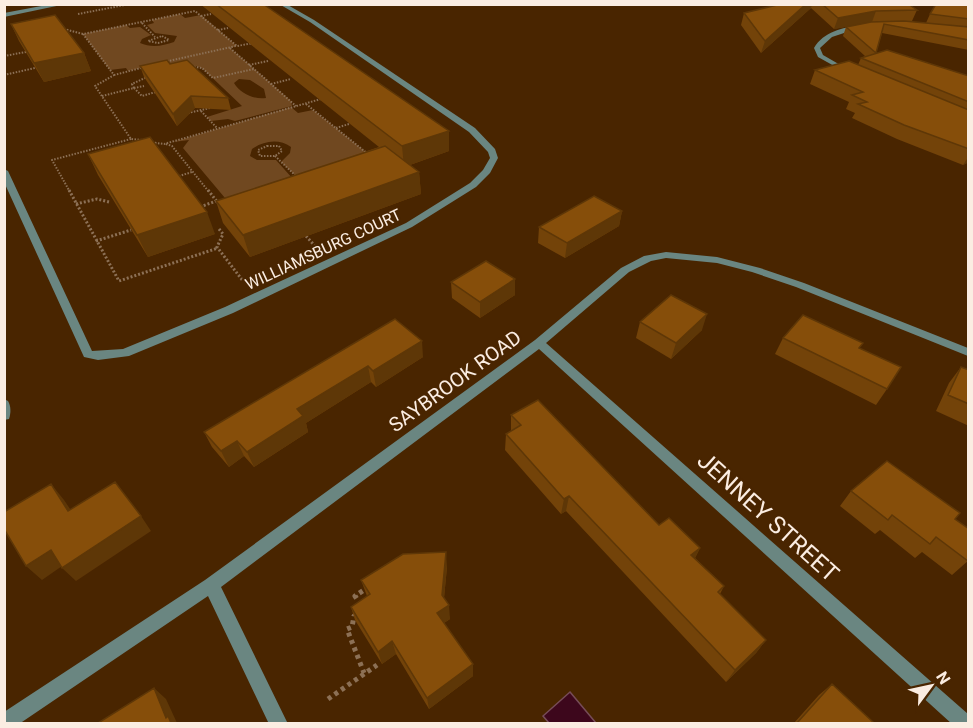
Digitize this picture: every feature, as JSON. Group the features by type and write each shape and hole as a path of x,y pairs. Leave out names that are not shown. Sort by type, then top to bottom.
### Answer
{"street":[{"path":"4,15 64,4"},
{"name":"WILLIAMSBURG COURT","path":"4,171 88,354 98,356 125,353 229,310 409,225 473,185 487,171 494,159 492,150 472,130 312,21 281,4"},
{"path":"854,74 820,56 817,48 819,42 825,38 868,25"},
{"name":"SAYBROOK ROAD","path":"4,723 212,585 539,343 625,270 648,258 666,255 717,260 756,270 969,351"},
{"name":"JENNEY STREET","path":"539,343 966,723"},
{"path":"4,404 4,415"},
{"path":"212,585 279,723"}],"path":[{"path":"75,15 130,4"},
{"path":"61,28 82,34 196,9 201,16 237,46"},
{"path":"201,16 212,14"},
{"path":"141,22 155,37"},
{"path":"218,30 228,28"},
{"path":"82,34 114,75"},
{"path":"165,36 169,39 161,43 148,41 155,37 165,36"},
{"path":"155,64 259,42"},
{"path":"229,48 296,106"},
{"path":"4,56 26,52"},
{"path":"249,65 268,60"},
{"path":"187,66 195,66 206,71 213,78"},
{"path":"131,139 95,86 114,75 146,67"},
{"path":"4,75 35,68"},
{"path":"207,80 254,69"},
{"path":"198,73 206,71"},
{"path":"151,75 132,84 134,88 142,96 160,91"},
{"path":"271,84 291,79"},
{"path":"102,96 144,86"},
{"path":"164,144 326,97"},
{"path":"305,103 373,158"},
{"path":"179,116 211,108"},
{"path":"200,110 217,128"},
{"path":"336,128 349,124"},
{"path":"218,248 119,281 52,160 131,139 172,146 221,207"},
{"path":"275,156 282,151 279,146 263,147 258,152 263,157 275,156 301,182"},
{"path":"367,153 374,151"},
{"path":"172,178 192,171"},
{"path":"76,204 97,199 109,202"},
{"path":"195,208 216,201"},
{"path":"218,248 223,234 219,229"},
{"path":"96,240 131,230"},
{"path":"306,236 320,251"},
{"path":"218,248 244,282"},
{"path":"364,673 347,630 352,627 354,616 364,610 355,596 375,583"},
{"path":"328,699 377,665"}],"shaded area":[{"path":"180,14 185,18 201,15 237,46 230,48 291,101 292,106 235,121 228,119 211,121 207,117 242,106 202,68 175,65 128,71 126,68 110,70 83,34 126,25 130,28 140,27 151,35 142,39 140,43 144,45 157,46 174,42 177,36 155,33 147,25 154,23 152,20","holes":["239,79 250,80 264,89 266,98 248,95 234,83"]},
{"path":"291,107 298,113 313,110 367,153 297,177 281,162 290,153 291,147 281,142 261,144 252,149 250,156 257,160 276,160 293,179 233,198 225,198 183,148 189,140 173,142"},
{"path":"570,692 596,723 549,723 543,716"}],"building":[{"path":"216,4 263,4 449,131 402,146"},
{"path":"781,4 806,4 765,41 744,13"},
{"path":"822,4 908,4 917,10 876,11 838,18"},
{"path":"936,4 969,4 969,19 930,14"},
{"path":"55,15 84,53 34,63 11,24"},
{"path":"904,21 969,27 969,40 884,24 876,53 846,27 871,22"},
{"path":"887,50 969,76 969,102 861,58"},
{"path":"167,60 170,64 187,60 228,98 191,96 173,114 140,66"},
{"path":"849,61 969,110 969,149 904,125 858,104 867,102 852,95 863,92 815,70"},
{"path":"150,137 207,212 137,235 88,154"},
{"path":"385,146 419,172 243,235 216,201"},
{"path":"594,196 622,211 567,243 539,227"},
{"path":"486,261 515,279 480,302 451,282"},
{"path":"671,295 707,314 676,343 640,322"},
{"path":"803,315 863,343 859,348 901,367 887,389 783,338"},
{"path":"395,319 422,341 373,371 368,366 297,409 303,416 247,452 237,441 221,451 204,432"},
{"path":"961,367 969,370 969,404 948,395"},
{"path":"538,400 659,525 669,518 700,548 691,555 724,586 718,592 766,640 735,670 569,496 564,499 506,434 521,425 511,415"},
{"path":"887,461 960,513 955,519 969,529 968,561 936,537 930,544 892,515 888,520 851,491"},
{"path":"115,482 141,516 62,568 51,550 26,566 4,529 4,512 51,484 68,511"},
{"path":"446,552 442,595 449,605 437,613 473,664 427,698 392,641 378,652 351,607 370,594 361,580 403,554"},
{"path":"832,684 874,723 797,723"},
{"path":"154,688 166,718 168,716 171,723 98,723"}]}
